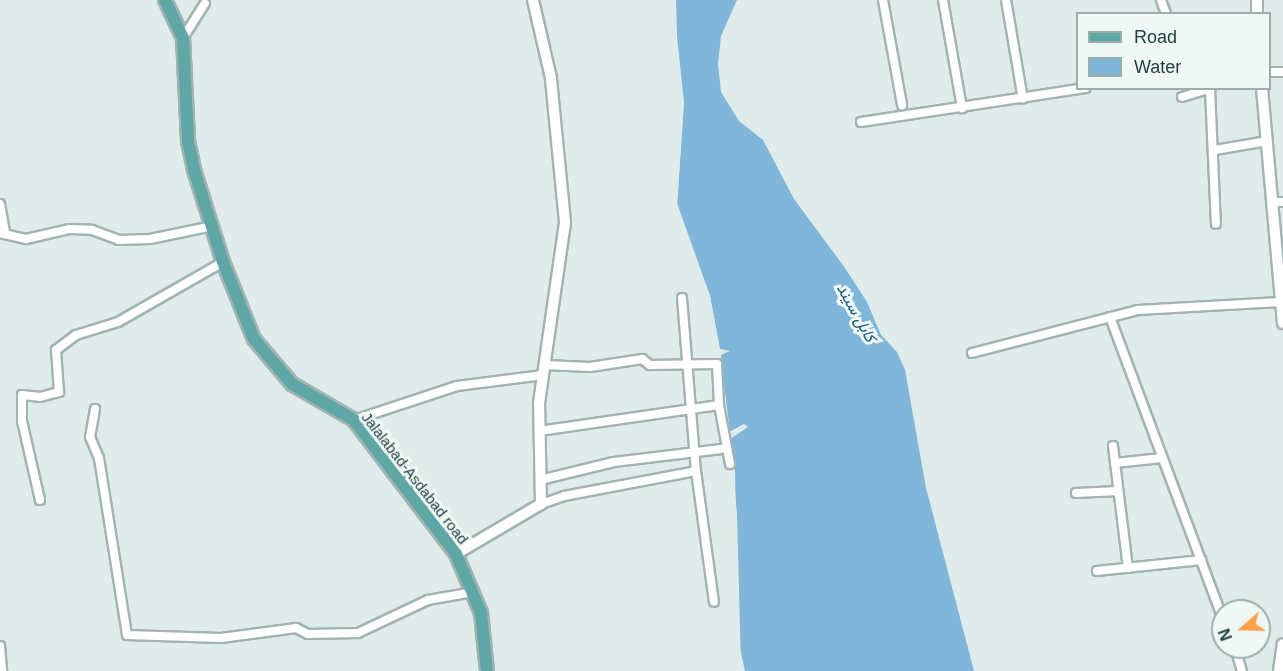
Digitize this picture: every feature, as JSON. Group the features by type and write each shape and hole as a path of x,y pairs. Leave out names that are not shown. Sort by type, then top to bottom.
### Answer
{"main road":[{"name":"Jalalabad-Asdabad road","path":"165,0 183,38 188,141 223,262 254,339 277,371 325,406 354,420 456,554 474,592 487,671"}],"street":[{"path":"533,0 551,78 565,222 544,370 539,431 541,504"},
{"path":"883,0 902,105"},
{"path":"944,0 962,108"},
{"path":"1007,0 1023,99"},
{"path":"183,38 205,3"},
{"path":"861,122 1076,90"},
{"path":"1182,97 1206,90"},
{"path":"1210,90 1215,150 1216,224"},
{"path":"1262,90 1267,141 1277,202 1280,302 1283,323"},
{"path":"1215,150 1267,141"},
{"path":"0,204 2,233 26,239 69,229 92,230 119,240 150,238 213,226"},
{"path":"40,501 22,421 22,395 40,397 59,393 56,350 76,335 118,322 223,262"},
{"path":"682,298 696,471 714,602"},
{"path":"972,353 1138,310 1280,302"},
{"path":"1110,317 1216,599"},
{"path":"354,420 457,386 544,370 590,367 642,359 650,365 717,364 718,405 730,464"},
{"path":"539,431 718,405"},
{"path":"95,409 90,437 99,458 128,635 221,639 296,628 308,634 358,633 428,600 474,592"},
{"path":"1113,446 1128,568"},
{"path":"540,480 614,462 721,449"},
{"path":"1115,463 1162,458"},
{"path":"456,554 541,504 564,496 696,471"},
{"path":"1076,493 1118,491"},
{"path":"1096,571 1201,560"},
{"path":"1279,671 1283,644"},
{"path":"0,645 2,671"}],"water":[{"name":"کابل سيند","path":"676,0 737,0 721,36 718,64 721,92 739,121 763,140 794,199 845,268 867,302 881,335 897,352 905,370 926,488 974,671 745,671 738,639 735,470 719,346 710,296 677,203 684,102 678,70"}],"pier":[{"path":"673,0 684,102 677,207 710,296 720,349 730,351 721,355 729,432 744,424 748,427 730,439 737,513 741,667 735,638 733,473 712,317 674,203 681,102 675,70"}]}
